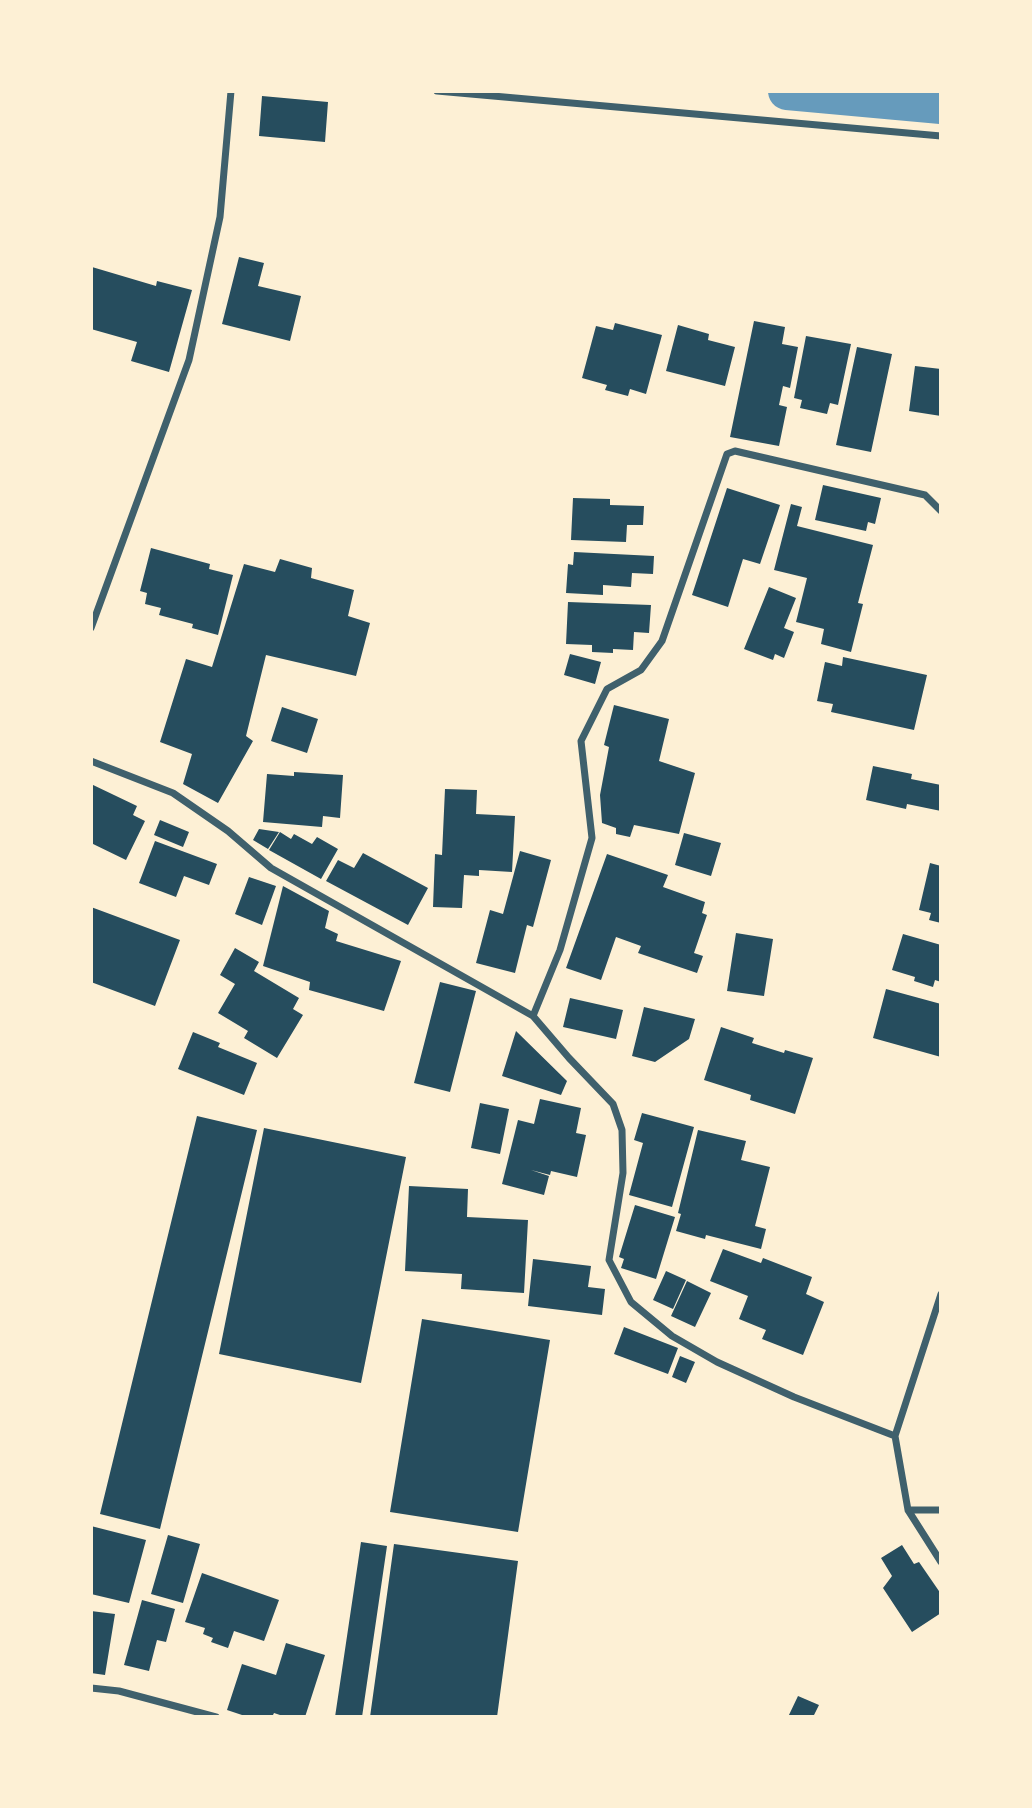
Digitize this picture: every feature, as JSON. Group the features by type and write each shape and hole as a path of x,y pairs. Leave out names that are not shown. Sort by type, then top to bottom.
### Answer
{"street":[{"path":"92,624 189,360 220,217 231,91"},
{"path":"438,91 941,136"},
{"path":"533,1016 560,950 592,838 581,741 607,689 640,670 662,641 727,454 735,451 925,495 941,511"},
{"path":"91,761 173,793 228,831 271,868 533,1016 613,1104 622,1130 623,1173 609,1260 631,1302 672,1336 717,1362 794,1397 895,1436"},
{"path":"941,1294 895,1436 908,1510 941,1562"},
{"path":"908,1510 941,1510"},
{"path":"91,1688 119,1691 216,1717"}],"building":[{"path":"262,96 328,102 325,142 259,136"},
{"path":"239,257 264,263 258,286 301,296 290,341 222,324"},
{"path":"92,267 156,286 157,281 192,290 169,372 131,361 137,342 91,329"},
{"path":"754,321 785,327 782,344 798,347 790,388 783,386 779,405 787,407 779,446 730,437"},
{"path":"615,323 662,335 646,394 630,389 628,396 605,390 607,385 582,378 596,326 613,330"},
{"path":"678,325 709,334 708,340 735,347 725,386 666,371"},
{"path":"806,336 851,344 838,405 830,403 827,414 800,408 802,400 794,398"},
{"path":"857,347 892,354 871,452 836,445"},
{"path":"915,366 941,369 941,416 909,411"},
{"path":"823,485 881,498 875,524 868,522 866,531 815,520"},
{"path":"727,488 780,505 760,564 743,559 728,607 692,595"},
{"path":"573,498 610,499 610,505 644,506 643,525 627,525 626,542 571,540"},
{"path":"791,504 802,507 797,526 873,545 858,603 863,604 851,652 821,644 824,629 796,622 807,578 774,570"},
{"path":"151,548 210,564 209,569 233,575 218,635 192,628 193,624 159,615 161,608 145,604 147,593 140,591"},
{"path":"574,552 654,556 653,574 632,573 631,587 603,585 603,595 566,593 568,564 573,565"},
{"path":"280,559 312,568 311,578 354,590 348,616 370,623 356,676 266,655 246,736 253,741 218,803 183,784 192,754 160,742 186,659 212,667 244,564 275,572"},
{"path":"769,587 796,598 784,628 794,632 784,658 775,654 773,660 744,649"},
{"path":"568,602 651,605 649,633 634,632 633,650 613,649 613,653 592,652 592,645 566,644"},
{"path":"570,654 601,662 595,684 564,675"},
{"path":"843,657 927,675 914,730 831,712 833,704 817,701 825,662 842,666"},
{"path":"614,705 669,719 659,761 695,773 679,834 634,825 630,837 616,834 616,828 602,823 600,795 609,747 604,745"},
{"path":"282,707 318,719 307,753 271,741"},
{"path":"873,766 912,774 911,779 941,785 941,811 907,804 906,809 866,800"},
{"path":"294,772 343,775 340,818 323,816 322,827 263,822 267,774 294,776"},
{"path":"91,784 137,806 133,815 145,821 126,860 91,843"},
{"path":"445,789 477,790 476,814 515,816 512,872 479,870 479,876 464,875 462,908 433,907 435,854 442,855"},
{"path":"160,820 189,832 183,847 154,835"},
{"path":"259,829 279,832 268,849 253,840"},
{"path":"280,832 291,839 294,834 312,844 317,837 338,849 321,879 269,850"},
{"path":"684,833 721,843 711,876 675,865"},
{"path":"155,841 217,864 209,885 184,876 176,897 139,883"},
{"path":"520,851 551,860 533,927 527,925 515,973 476,963 490,910 503,914"},
{"path":"363,853 428,888 408,925 326,881 338,860 354,868"},
{"path":"607,854 668,875 663,887 705,902 702,913 707,915 694,953 703,956 697,973 638,953 641,946 616,937 601,980 566,968"},
{"path":"930,863 941,866 941,923 929,920 931,913 919,910"},
{"path":"249,877 276,886 262,925 235,914"},
{"path":"283,886 329,911 325,928 338,934 336,941 401,961 384,1011 309,990 310,982 263,966"},
{"path":"91,907 180,940 155,1006 91,982"},
{"path":"736,933 773,939 764,996 727,991"},
{"path":"903,934 941,945 941,982 935,980 933,987 914,981 915,977 892,970"},
{"path":"235,948 259,962 254,971 299,998 293,1009 303,1015 277,1058 244,1038 248,1031 218,1013 235,984 220,975"},
{"path":"440,982 476,991 450,1092 414,1083"},
{"path":"886,989 941,1004 941,1057 873,1038"},
{"path":"570,998 623,1010 616,1039 563,1027"},
{"path":"644,1007 695,1019 689,1039 655,1062 632,1056"},
{"path":"721,1027 754,1038 752,1043 813,1058 795,1114 750,1100 751,1095 704,1080"},
{"path":"516,1031 567,1081 561,1095 502,1076"},
{"path":"193,1032 220,1043 218,1047 257,1063 244,1095 178,1069"},
{"path":"540,1099 581,1108 576,1133 586,1135 577,1177 531,1170 549,1176 544,1195 502,1184 518,1120 534,1124"},
{"path":"480,1103 509,1109 500,1154 471,1148"},
{"path":"642,1113 694,1127 672,1207 629,1195 643,1143 634,1140"},
{"path":"197,1116 257,1130 160,1529 100,1514"},
{"path":"264,1128 406,1157 361,1383 219,1354"},
{"path":"698,1130 746,1141 741,1160 770,1167 755,1226 766,1229 761,1249 706,1235 705,1239 676,1231"},
{"path":"409,1186 468,1189 467,1217 528,1220 524,1293 461,1289 462,1274 405,1271"},
{"path":"635,1205 675,1217 656,1279 621,1268 624,1259 619,1257"},
{"path":"723,1249 761,1263 763,1258 812,1277 806,1294 824,1302 803,1355 762,1339 766,1330 739,1319 748,1296 710,1281"},
{"path":"533,1259 591,1266 588,1287 605,1289 602,1315 528,1306"},
{"path":"666,1271 686,1280 673,1309 653,1300"},
{"path":"687,1281 711,1293 695,1327 671,1316"},
{"path":"422,1319 550,1340 518,1532 390,1512"},
{"path":"624,1327 678,1348 668,1374 614,1354"},
{"path":"680,1356 695,1362 686,1383 672,1377"},
{"path":"91,1526 146,1540 129,1603 91,1594"},
{"path":"168,1535 200,1544 183,1603 151,1594"},
{"path":"361,1542 387,1546 362,1717 335,1717"},
{"path":"394,1544 518,1561 497,1717 370,1717"},
{"path":"902,1545 914,1564 919,1562 941,1594 941,1613 912,1632 883,1588 892,1576 881,1558"},
{"path":"202,1573 279,1600 264,1641 234,1631 228,1648 211,1642 213,1638 203,1634 205,1628 185,1622"},
{"path":"142,1600 175,1609 166,1642 157,1640 149,1671 124,1665"},
{"path":"91,1611 115,1614 105,1675 91,1673"},
{"path":"286,1643 325,1655 305,1717 286,1717 274,1713 272,1717 248,1717 227,1710 242,1664 276,1675"},
{"path":"798,1696 819,1705 813,1717 788,1717"}],"waterway":[{"path":"787,91 941,105"}]}
